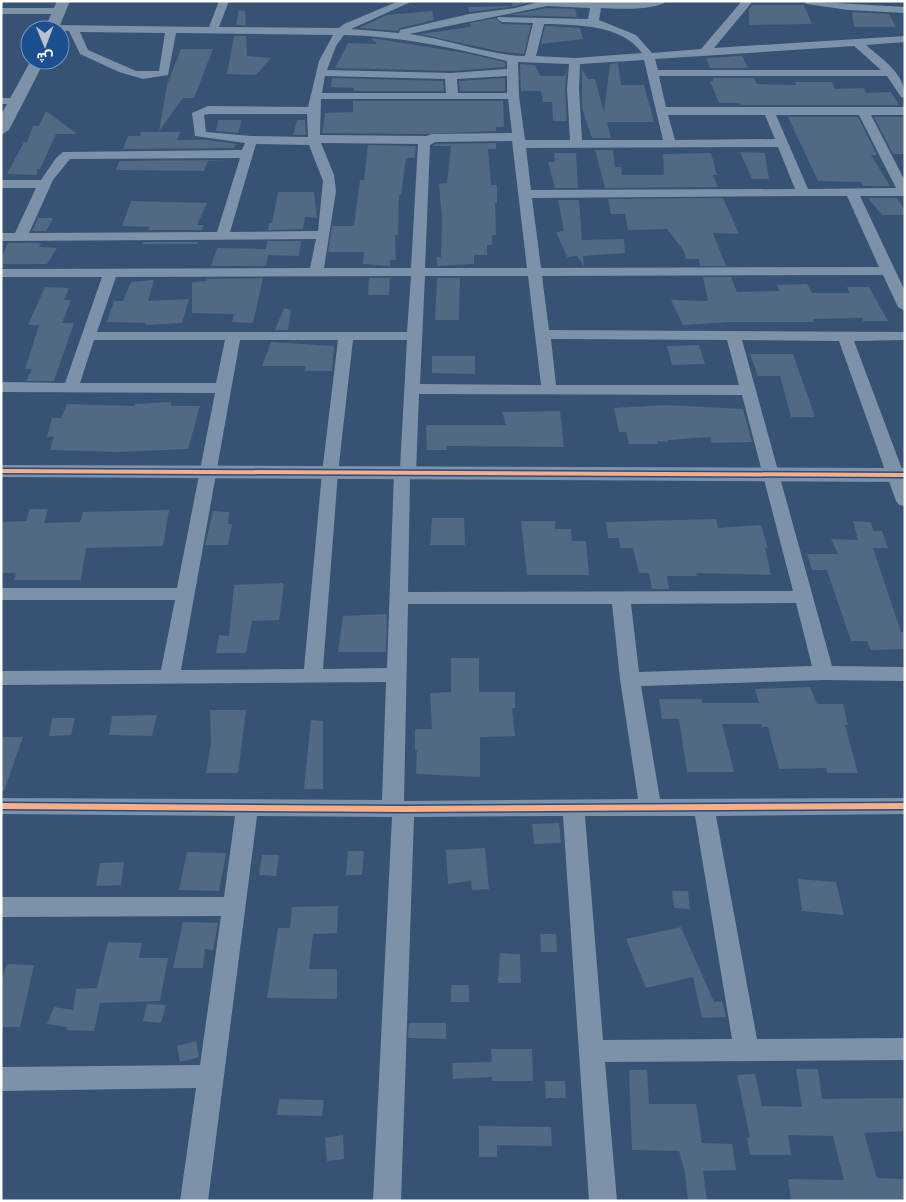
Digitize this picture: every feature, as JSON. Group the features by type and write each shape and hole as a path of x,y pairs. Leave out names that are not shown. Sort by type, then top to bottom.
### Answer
{"street":[{"path":"213,30 224,1"},
{"path":"316,272 323,235 329,182 325,163 314,140 313,111 315,96 329,47 340,31 408,1"},
{"path":"398,34 450,21 546,3 646,5 662,1"},
{"path":"704,53 748,1"},
{"path":"811,2 848,7 905,10"},
{"path":"594,22 596,5"},
{"path":"1,11 61,6 56,20"},
{"path":"450,21 497,19 539,22 594,22 632,37 643,47 649,56 670,143"},
{"path":"530,60 539,22"},
{"path":"171,30 164,73 142,75 110,65 93,54 84,52 73,29 340,31 398,34 512,65"},
{"path":"322,73 451,76 530,60 575,61 905,39"},
{"path":"856,42 891,73 905,94"},
{"path":"575,61 573,89 576,143"},
{"path":"512,65 518,140 549,388"},
{"path":"1,130 33,70"},
{"path":"654,73 891,73"},
{"path":"451,76 452,97"},
{"path":"315,96 513,96"},
{"path":"1,101 17,101"},
{"path":"313,111 208,110 198,113 199,133 251,140 426,140 432,138 576,143 782,142"},
{"path":"769,111 803,193"},
{"path":"525,194 905,192 862,111"},
{"path":"661,112 905,111"},
{"path":"222,236 251,140"},
{"path":"387,1201 398,809 397,675 399,598 426,140"},
{"path":"20,237 45,184 62,158 67,155 247,154"},
{"path":"1,184 45,184"},
{"path":"852,192 905,307"},
{"path":"1,237 323,235"},
{"path":"1,288 5,274 888,270"},
{"path":"71,387 110,273"},
{"path":"542,335 905,336"},
{"path":"88,336 413,336"},
{"path":"170,676 233,336"},
{"path":"313,676 330,473 346,336"},
{"path":"845,336 900,475 905,501"},
{"path":"734,337 824,673"},
{"path":"1,387 223,388"},
{"path":"411,389 748,390"},
{"path":"1,471 900,475"},
{"path":"2,597 185,594"},
{"path":"621,596 630,679 650,807"},
{"path":"399,598 804,597"},
{"path":"630,679 824,673 905,674"},
{"path":"1,678 397,675"},
{"path":"1,806 398,809 905,806"},
{"path":"704,807 746,1048"},
{"path":"194,1201 247,808"},
{"path":"573,808 603,1201"},
{"path":"1,907 234,906"},
{"path":"593,1051 746,1048 905,1049"},
{"path":"1,1079 210,1076"}],"building":[{"path":"513,1 534,1 515,6 469,12 468,7 512,6"},
{"path":"752,5 804,5 812,24 749,25 749,9"},
{"path":"547,8 575,9 577,17 510,15"},
{"path":"239,10 245,11 246,25 236,25"},
{"path":"432,11 434,20 400,28 398,31 359,28 387,15"},
{"path":"852,12 889,14 896,27 854,27"},
{"path":"495,18 502,24 531,25 524,54 497,51 420,34 471,27 470,23"},
{"path":"545,26 580,28 583,39 541,44"},
{"path":"234,36 246,36 247,56 271,58 256,75 227,74"},
{"path":"371,38 466,53 505,62 505,67 451,71 335,68 348,43 377,44"},
{"path":"181,49 213,49 194,98 183,98 159,131 167,85"},
{"path":"742,56 748,68 710,68 706,58"},
{"path":"618,63 621,85 644,85 654,122 607,122 611,138 592,138 582,108 582,70 588,79 595,79 604,112 610,64"},
{"path":"520,64 535,65 540,76 565,76 567,66 565,89 567,121 553,121 552,102 543,102 541,91 521,91"},
{"path":"332,78 443,81 444,91 354,91 354,88 331,87"},
{"path":"505,78 505,91 460,91 459,81"},
{"path":"713,78 754,78 757,84 796,85 795,82 832,82 835,89 864,88 866,93 891,92 899,105 740,105 739,103 719,103 710,81 713,81"},
{"path":"353,101 503,101 504,127 496,127 496,131 426,134 322,133 325,113 353,112"},
{"path":"46,111 77,134 56,134 40,169 37,169 37,175 7,174 24,142 27,142 33,126 39,126"},
{"path":"788,117 858,117 877,155 871,155 890,186 863,186 861,182 818,181"},
{"path":"874,117 905,117 905,154 893,154"},
{"path":"218,120 242,120 238,133 216,131"},
{"path":"297,120 305,120 306,135 293,135"},
{"path":"141,132 180,132 177,140 207,140 236,144 234,148 123,149 128,136 140,136"},
{"path":"496,143 496,149 488,149 491,185 497,185 497,203 495,203 496,235 492,235 492,245 487,245 487,255 474,255 474,264 437,266 437,257 441,257 442,219 439,184 447,183 451,146 432,146 436,144"},
{"path":"368,145 416,146 415,158 406,158 401,195 399,195 398,235 395,235 396,260 390,260 390,266 363,264 364,252 328,252 332,226 354,226 360,180 364,180"},
{"path":"595,150 613,150 615,167 621,167 622,175 664,175 663,154 711,153 717,175 713,175 718,187 605,188"},
{"path":"740,152 765,153 769,179 752,179"},
{"path":"554,153 576,153 578,188 555,188 548,162 555,162"},
{"path":"226,160 208,161 204,171 116,170 119,161"},
{"path":"278,192 314,192 317,218 305,217 303,229 268,230 269,223 272,223"},
{"path":"723,198 739,234 713,233 726,266 700,266 699,259 686,259 684,251 667,229 628,230 625,214 611,214 608,199"},
{"path":"868,198 897,198 905,210 905,215 882,215"},
{"path":"558,200 579,200 582,240 624,239 625,253 583,256 584,266 577,256 567,257 556,232 564,231"},
{"path":"131,201 207,203 197,225 204,225 202,230 148,230 150,227 122,226"},
{"path":"38,218 53,218 46,231 32,231"},
{"path":"267,241 301,241 299,256 268,255 266,266 211,266 217,248 266,249"},
{"path":"143,242 198,242 197,244 143,244"},
{"path":"8,243 41,243 39,247 57,248 47,264 1,264 1,257"},
{"path":"703,277 731,277 737,292 779,291 777,285 807,284 812,293 850,293 847,287 869,287 888,321 863,321 862,318 813,319 814,322 731,322 683,325 671,300 708,301"},
{"path":"263,278 253,323 232,322 234,314 192,313 192,282 207,281 207,279"},
{"path":"369,278 390,278 389,295 368,295"},
{"path":"437,278 460,278 459,320 435,320"},
{"path":"154,280 148,301 189,299 182,323 146,325 146,323 107,322 114,301 123,301 131,282"},
{"path":"45,287 69,288 64,300 71,300 62,323 74,323 54,381 26,381 32,369 25,369 39,325 28,325"},
{"path":"284,308 291,310 288,330 275,330"},
{"path":"271,342 334,346 332,371 305,371 306,366 262,366"},
{"path":"699,345 705,364 672,365 667,346"},
{"path":"750,354 793,354 815,417 791,417 780,376 758,376"},
{"path":"432,356 475,356 475,374 432,373"},
{"path":"171,402 171,406 200,406 188,449 117,452 50,450 54,436 47,437 52,418 61,418 67,404 135,406 135,404"},
{"path":"666,405 743,409 752,442 712,443 710,437 668,440 668,442 657,441 658,444 629,444 626,432 619,432 614,408"},
{"path":"560,411 564,447 446,446 447,450 427,450 426,425 506,425 502,412"},
{"path":"30,509 48,509 44,523 80,522 83,512 169,510 163,546 86,548 81,580 14,580 16,573 1,573 1,522 26,521"},
{"path":"213,511 229,512 228,524 232,524 228,545 205,545"},
{"path":"432,518 464,518 465,545 430,545"},
{"path":"716,519 718,528 761,525 768,548 765,548 771,575 696,573 697,576 667,576 669,589 652,589 649,573 639,573 633,548 620,548 619,538 608,538 606,522"},
{"path":"521,521 555,521 555,529 571,529 572,541 586,541 589,575 527,575"},
{"path":"853,521 871,522 873,531 882,531 888,548 873,548 901,632 905,632 905,649 871,650 867,641 851,641 827,570 812,570 807,554 838,554 831,539 858,540"},
{"path":"282,583 284,585 279,620 252,621 246,653 216,653 219,635 229,636 234,585"},
{"path":"387,614 386,652 338,652 343,616"},
{"path":"451,658 479,658 479,692 515,692 515,708 512,708 515,736 480,737 480,777 416,774 417,751 415,751 415,729 432,729 430,693 451,692"},
{"path":"810,687 817,704 843,704 848,725 845,725 858,773 827,773 826,768 779,769 768,727 762,727 761,724 722,724 734,772 687,772 679,719 662,719 659,699 702,699 702,703 759,703 755,689"},
{"path":"210,710 246,710 238,773 206,773 211,743"},
{"path":"157,715 152,736 109,735 112,716"},
{"path":"52,718 75,718 71,735 49,736"},
{"path":"311,720 323,721 323,789 304,789"},
{"path":"1,737 23,737 4,791 1,791"},
{"path":"559,823 561,843 534,844 532,824"},
{"path":"485,848 489,889 472,890 471,881 448,884 446,850"},
{"path":"348,851 364,851 362,875 346,875"},
{"path":"187,852 226,853 219,891 179,890"},
{"path":"262,855 279,855 276,876 259,875"},
{"path":"124,862 121,885 96,886 100,863"},
{"path":"798,879 836,882 844,915 802,911"},
{"path":"672,891 688,891 690,909 674,908"},
{"path":"338,906 337,933 313,934 309,969 337,969 337,999 267,998 278,928 290,928 292,907"},
{"path":"183,922 218,923 213,950 205,949 203,968 173,968"},
{"path":"681,927 714,1002 722,1001 726,1017 702,1018 693,977 646,988 626,939"},
{"path":"540,934 556,934 557,952 541,952"},
{"path":"108,942 142,943 139,958 168,958 160,1001 100,1003 94,1031 66,1030 67,1027 47,1024 54,1007 73,1010 76,989 97,988"},
{"path":"500,953 520,954 521,983 498,983"},
{"path":"7,964 34,965 20,1027 1,1027 1,982"},
{"path":"451,985 469,985 469,1002 451,1002"},
{"path":"147,1004 166,1005 161,1023 143,1021"},
{"path":"409,1023 446,1023 446,1039 408,1038"},
{"path":"196,1041 199,1057 180,1062 177,1046"},
{"path":"491,1049 532,1049 533,1081 492,1081 492,1077 453,1079 452,1063 492,1062"},
{"path":"796,1069 818,1069 822,1099 905,1098 905,1131 864,1133 877,1178 905,1179 905,1201 791,1201 788,1179 844,1180 833,1136 788,1135 791,1155 750,1155 747,1138 750,1138 737,1075 755,1074 762,1106 802,1107"},
{"path":"629,1070 647,1070 649,1104 696,1104 702,1143 732,1144 736,1170 703,1171 707,1201 688,1201 685,1173 679,1151 632,1150"},
{"path":"545,1081 565,1081 566,1098 546,1098"},
{"path":"279,1099 324,1100 322,1116 277,1115"},
{"path":"479,1126 551,1127 552,1146 497,1145 497,1157 479,1157"},
{"path":"343,1135 344,1159 327,1161 325,1138"}],"cycle path":[{"path":"1,471 905,475"},
{"path":"1,806 403,809 905,806"}]}
